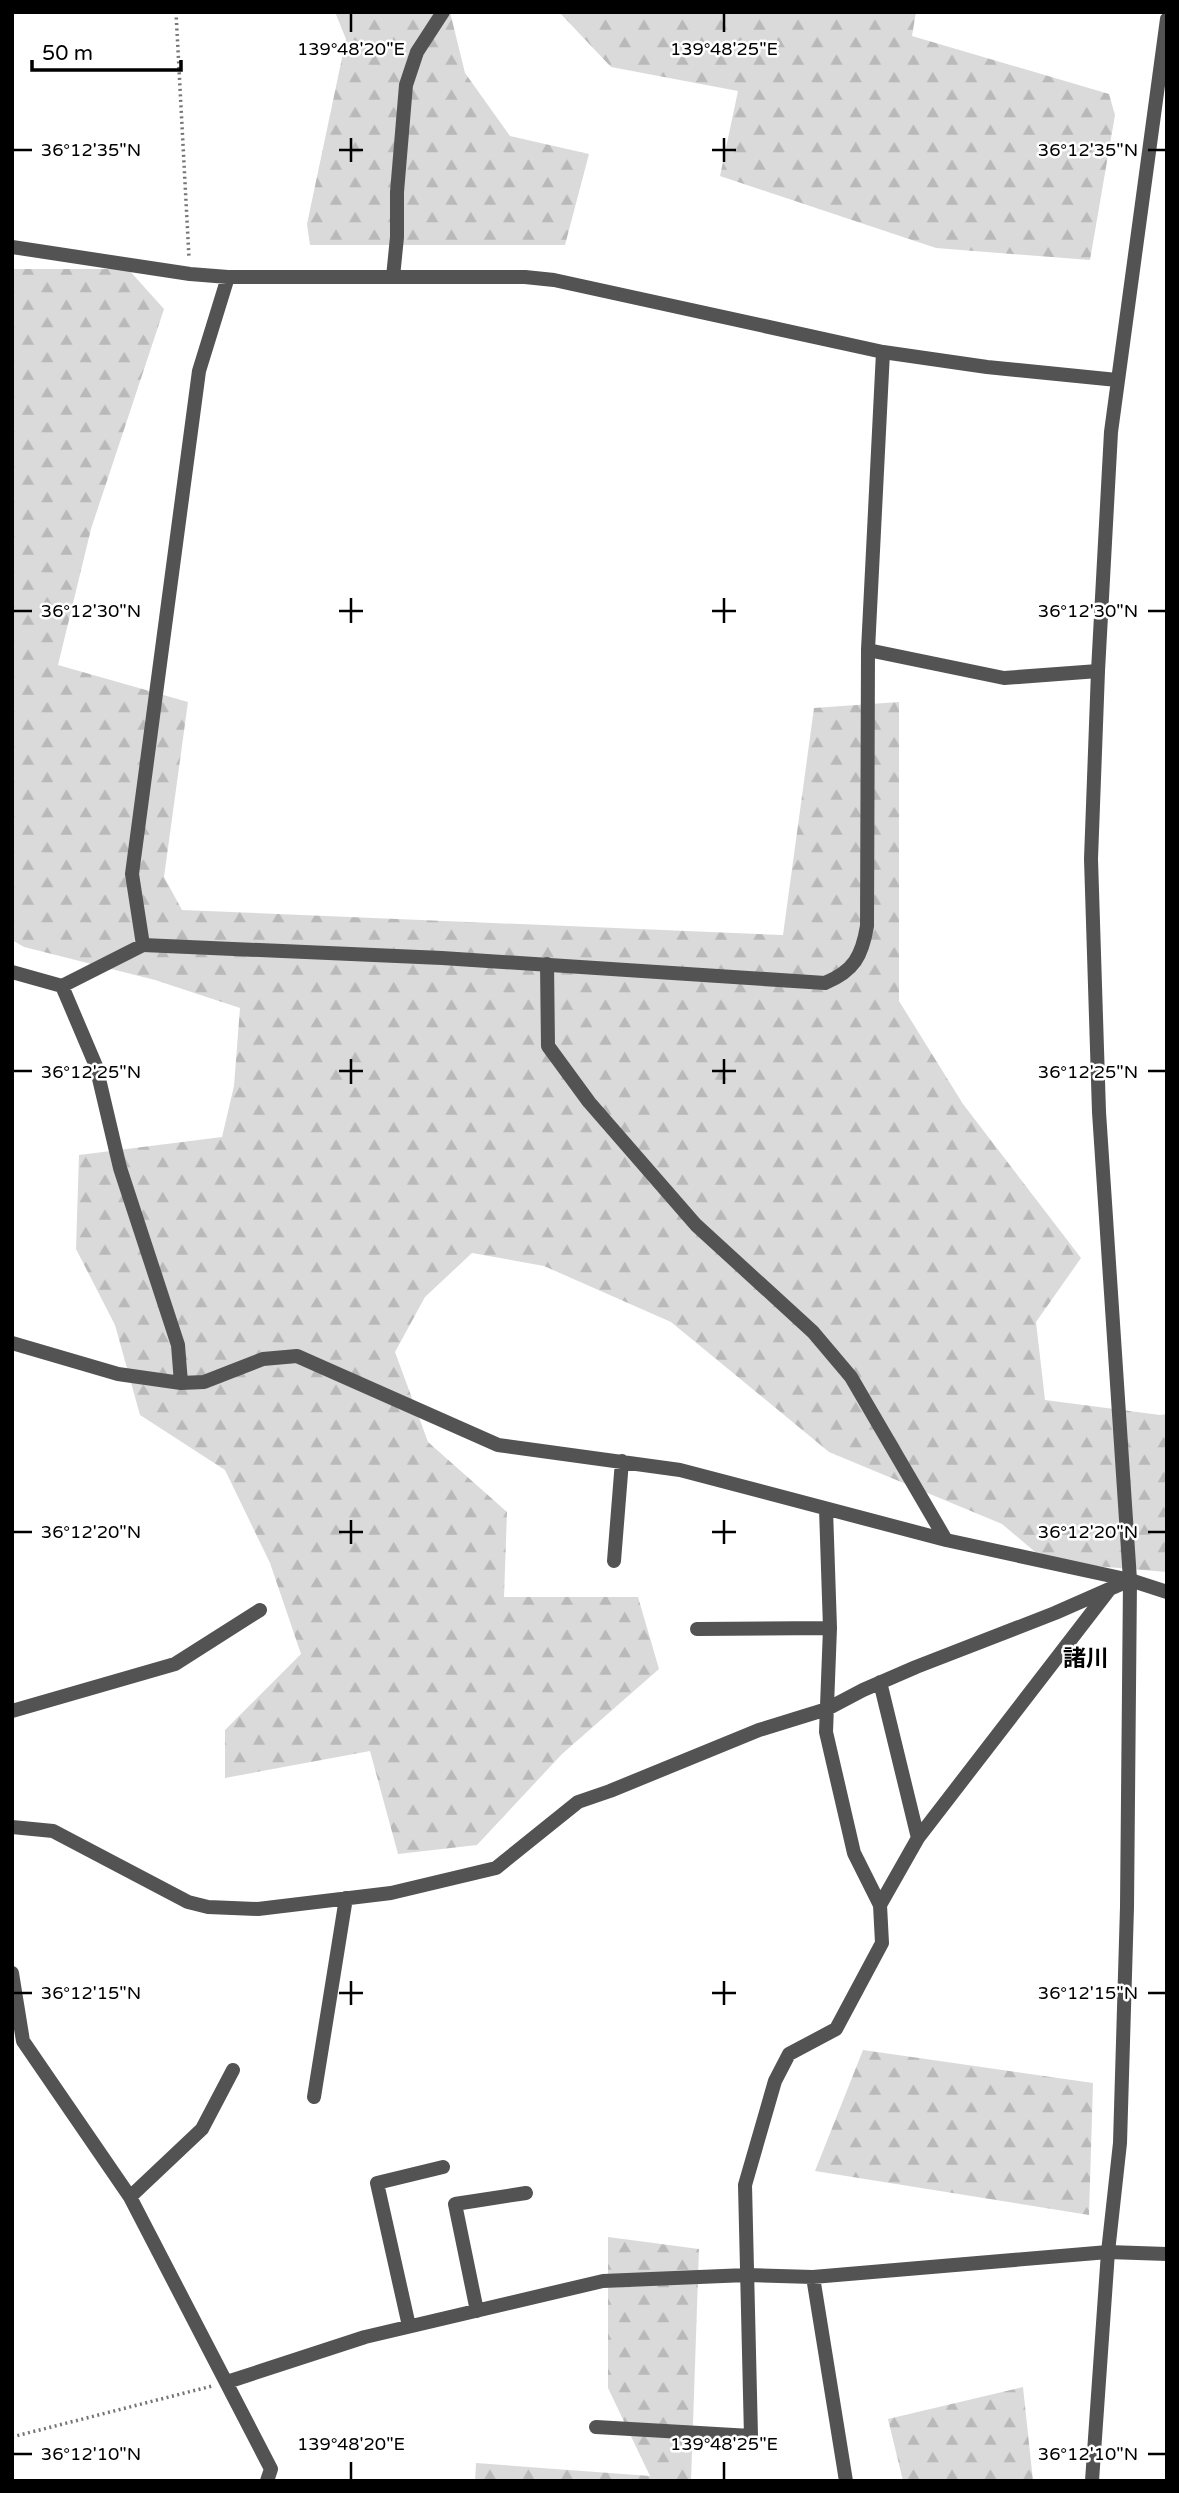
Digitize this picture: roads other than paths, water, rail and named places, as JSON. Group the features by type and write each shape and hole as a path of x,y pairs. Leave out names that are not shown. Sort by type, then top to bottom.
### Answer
{"street":[{"path":"393,277 406,85 417,52 443,12"},
{"path":"1092,2481 1108,2252 1121,2129 1127,1907 1130,1580 1098,1112 1091,859 1110,445 1116,380 1165,57 1167,19"},
{"path":"12,247 228,278 525,277 554,280 883,352 987,367 1116,380"},
{"path":"144,945 132,874 199,371 228,278"},
{"path":"12,972 62,986 144,945 547,964 825,983 843,975 863,951 867,926 868,650 883,352"},
{"path":"868,650 1004,678 1098,671"},
{"path":"547,964 548,1046 589,1102 696,1226 813,1332 851,1377 946,1540"},
{"path":"62,986 96,1066 120,1168 178,1345 181,1383"},
{"path":"12,1343 118,1374 181,1383 204,1382 263,1359 298,1356 498,1446 680,1470 946,1540 1130,1580 1167,1592"},
{"path":"614,1561 622,1461"},
{"path":"596,2427 751,2436 744,2185 775,2081 789,2054 836,2029 882,1943 880,1905 854,1853 826,1732 830,1628 826,1509"},
{"path":"12,1827 53,1830 187,1902 208,1908 258,1909 391,1893 496,1868 578,1802 759,1730 827,1709 880,1682 1055,1613 1130,1580"},
{"path":"880,1905 918,1838 1110,1589"},
{"path":"12,1711 175,1664 260,1610"},
{"path":"698,1629 830,1628"},
{"path":"880,1682 918,1838"},
{"path":"314,2097 346,1898"},
{"path":"12,1973 23,2041 130,2197 271,2469 267,2481"},
{"path":"130,2197 202,2129 233,2070"},
{"path":"409,2326 377,2183 443,2167"},
{"path":"477,2311 455,2204 526,2193"},
{"path":"227,2382 365,2337 603,2281 747,2275 813,2277 1108,2252 1167,2254"},
{"path":"813,2277 846,2481"}],"district":[{"name":"諸川","path":"1086,1659"}]}
